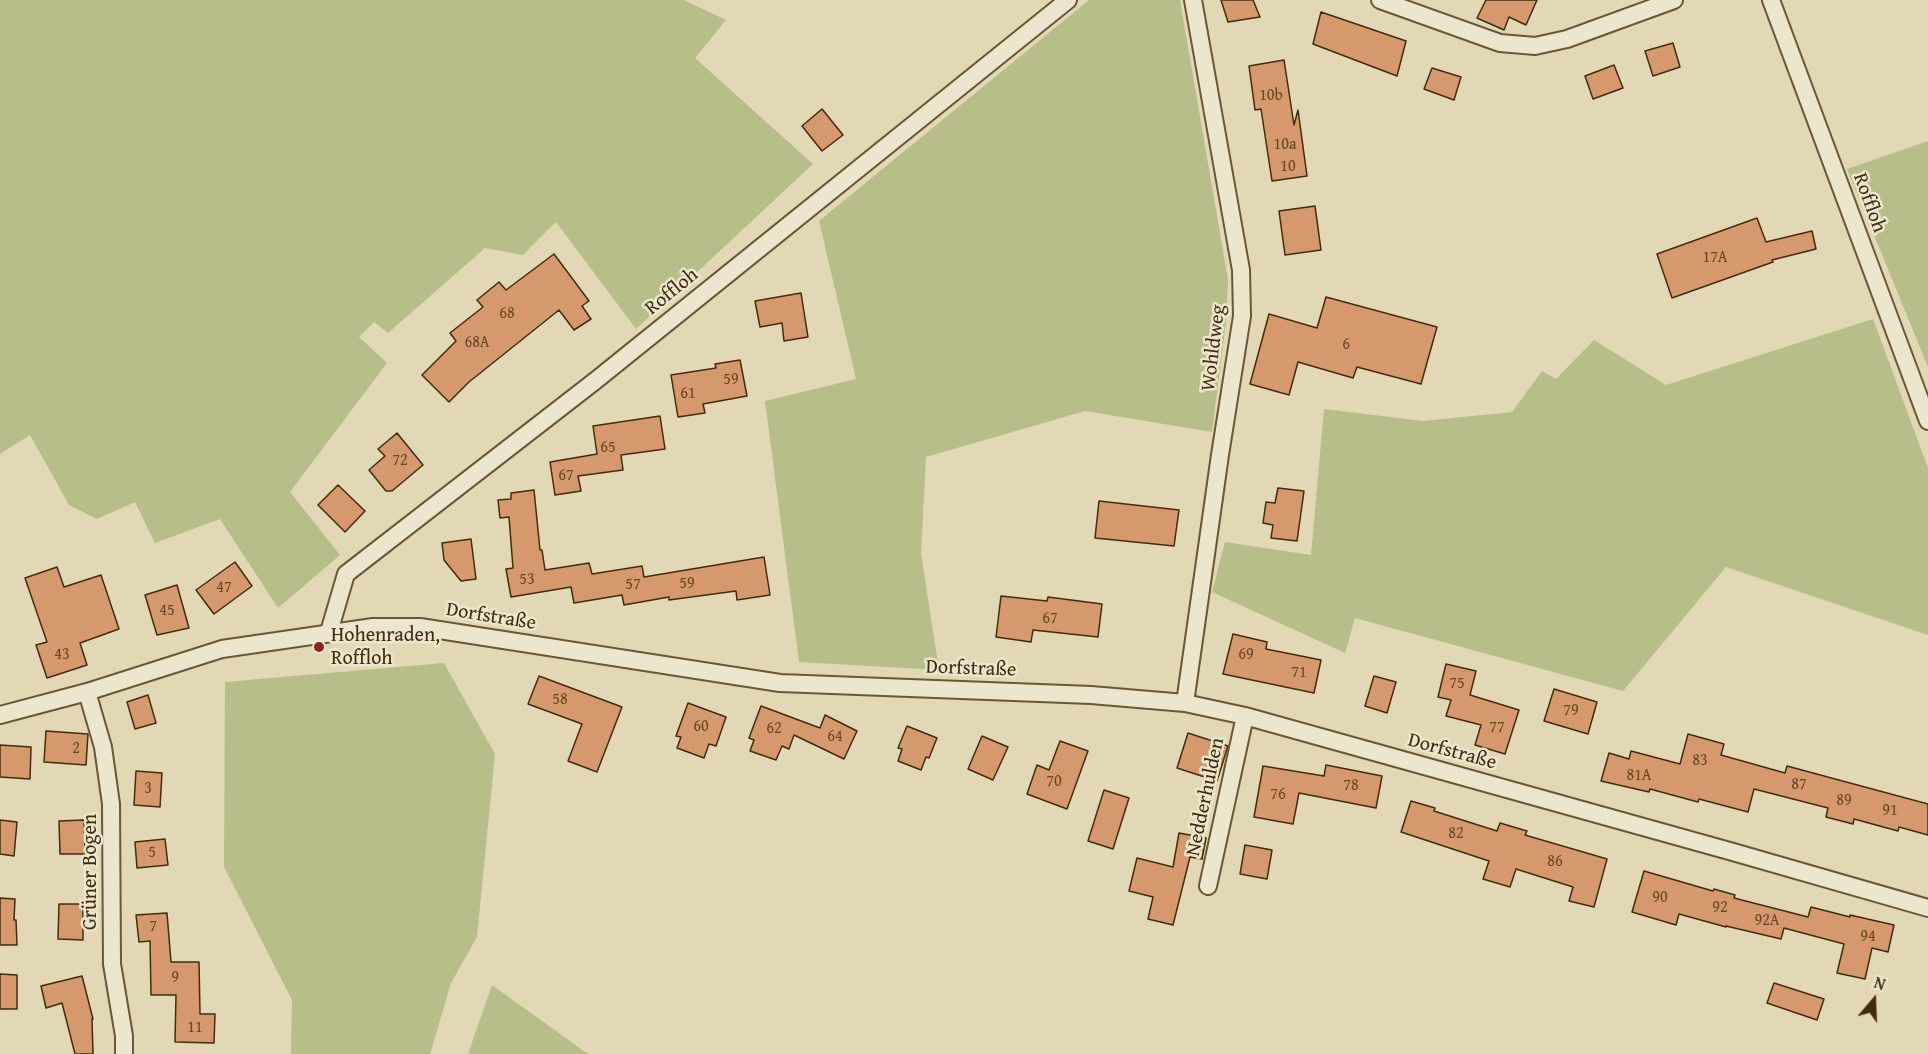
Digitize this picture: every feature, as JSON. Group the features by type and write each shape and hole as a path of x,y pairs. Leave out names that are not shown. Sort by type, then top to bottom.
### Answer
{"street":[{"name":"Roffloh","path":"328,632 346,574 595,381 1068,0"},
{"name":"Wohldweg","path":"1185,703 1242,316 1241,270 1193,0"},
{"path":"1380,0 1500,43 1535,46 1567,39 1674,0"},
{"name":"Roffloh","path":"1771,0 1928,422"},
{"name":"Dorfstraße","path":"0,715 87,692 222,649 373,627 420,627 780,683 1091,695 1185,703 1245,717 1722,848 1928,908"},
{"name":"Grüner Bogen","path":"87,692 103,747 111,804 112,964 124,1036 124,1054"},
{"name":"Nedderhulden","path":"1208,886 1245,717"}],"green space":[{"path":"0,0 684,0 726,20 695,58 813,164 636,329 556,222 523,255 485,248 388,333 374,322 359,337 387,363 290,492 340,555 278,608 220,519 155,543 135,502 97,519 69,505 30,435 0,454"},
{"path":"1089,0 1180,0 1228,280 1226,322 1212,432 1085,411 926,457 921,553 939,670 799,662 765,401 856,379 819,221"},
{"path":"1928,141 1928,367 1847,169"},
{"path":"1873,319 1928,468 1928,635 1726,567 1623,691 1355,618 1345,653 1212,592 1225,542 1311,555 1324,409 1423,421 1512,412 1542,371 1556,379 1594,340 1666,385"},
{"path":"444,663 495,754 477,937 451,983 430,1054 291,1054 292,1000 224,867 225,682"},
{"path":"492,985 588,1054 468,1054"}],"building":[{"path":"1221,0 1253,0 1260,17 1228,22"},
{"path":"1486,0 1537,0 1526,25 1509,17 1504,30 1477,18"},
{"path":"1321,12 1406,41 1397,76 1313,44"},
{"path":"1673,43 1680,67 1653,76 1645,51"},
{"path":"1284,60 1294,125 1298,110 1307,176 1272,181 1261,109 1255,110 1249,66"},
{"path":"1614,65 1623,88 1593,99 1585,76"},
{"path":"1432,68 1461,77 1454,100 1424,89"},
{"path":"822,109 843,135 822,151 802,126"},
{"path":"1315,206 1321,250 1285,255 1279,211"},
{"path":"1757,218 1766,242 1812,231 1816,249 1772,260 1773,262 1672,298 1657,254"},
{"path":"554,254 589,301 582,306 591,319 574,330 559,310 469,382 449,402 422,375 456,341 450,333 483,307 477,300 499,282 506,290"},
{"path":"801,293 808,337 784,341 782,323 760,327 755,301"},
{"path":"1326,297 1437,327 1421,384 1357,367 1353,378 1298,362 1289,395 1250,384 1269,314 1317,328"},
{"path":"740,360 747,396 703,404 705,413 678,417 671,375 716,368 715,364"},
{"path":"660,416 665,449 621,455 623,470 578,476 581,491 555,495 550,462 597,454 593,426"},
{"path":"397,433 423,465 392,491 386,491 369,470 385,456 378,449"},
{"path":"338,485 365,511 345,532 318,505"},
{"path":"1278,488 1304,491 1297,541 1271,538 1273,525 1263,523 1266,502 1275,503"},
{"path":"534,490 540,550 542,550 545,570 589,563 592,574 642,566 644,577 764,557 770,595 737,600 736,591 669,600 669,597 624,605 622,595 574,603 571,587 511,597 506,569 513,568 509,517 500,518 498,500 511,499 511,493"},
{"path":"1099,501 1179,510 1174,546 1095,538"},
{"path":"471,539 476,579 461,581 444,560 442,543"},
{"path":"235,562 252,586 214,614 196,590"},
{"path":"57,567 64,587 101,575 119,629 80,643 87,665 47,678 36,645 47,642 25,578"},
{"path":"177,585 189,628 157,635 145,595"},
{"path":"1001,596 1047,601 1048,597 1102,604 1098,637 1033,630 1031,642 996,637"},
{"path":"1233,634 1267,642 1266,649 1321,660 1314,693 1223,674"},
{"path":"1446,664 1476,671 1470,695 1519,710 1505,754 1475,745 1481,725 1446,716 1451,700 1438,697"},
{"path":"539,676 622,707 597,772 568,761 582,724 528,704"},
{"path":"1374,676 1396,682 1387,713 1365,706"},
{"path":"1554,689 1597,702 1588,734 1544,721"},
{"path":"148,695 156,723 135,729 127,702"},
{"path":"688,703 726,717 716,746 709,744 704,758 677,748 681,737 676,736"},
{"path":"761,706 820,728 825,715 857,731 844,759 794,735 789,749 782,746 776,760 750,751 754,740 749,738"},
{"path":"907,726 937,738 921,770 898,761 902,749 898,748"},
{"path":"46,731 88,734 86,765 44,762"},
{"path":"1188,733 1228,746 1217,781 1177,768"},
{"path":"1688,734 1724,744 1721,755 1785,773 1787,766 1928,804 1928,835 1899,827 1898,831 1854,819 1853,824 1826,817 1828,808 1754,789 1748,812 1699,799 1698,802 1650,789 1649,792 1601,781 1609,753 1629,759 1631,751 1680,764"},
{"path":"982,736 1008,747 993,780 968,769"},
{"path":"1060,741 1088,751 1067,809 1027,794 1037,765 1049,770"},
{"path":"0,745 31,747 30,779 0,777"},
{"path":"1326,765 1382,776 1376,808 1299,793 1293,824 1254,817 1263,766 1324,776"},
{"path":"136,771 162,773 160,807 134,805"},
{"path":"1104,790 1129,798 1113,849 1088,841"},
{"path":"1411,801 1435,808 1434,811 1497,831 1500,823 1527,831 1525,835 1607,859 1594,907 1569,901 1573,887 1516,869 1510,887 1483,879 1489,861 1401,832"},
{"path":"0,820 17,822 14,856 0,854"},
{"path":"84,820 85,854 60,854 59,821"},
{"path":"1179,833 1206,838 1202,859 1190,857 1173,925 1148,919 1153,897 1129,891 1137,858 1173,867"},
{"path":"165,839 168,865 137,868 135,842"},
{"path":"1245,845 1272,850 1267,879 1240,874"},
{"path":"1644,871 1808,917 1811,907 1894,925 1888,952 1872,948 1865,979 1837,973 1844,944 1784,928 1781,939 1679,914 1676,925 1632,912"},
{"path":"0,898 15,899 14,920 16,920 17,945 0,945"},
{"path":"59,904 83,904 83,940 58,939"},
{"path":"167,913 171,962 199,962 200,1014 215,1014 214,1043 175,1042 176,995 151,995 150,941 139,942 136,915"},
{"path":"0,974 17,975 17,1009 0,1009"},
{"path":"82,976 93,1019 93,1054 75,1054 62,1003 46,1008 41,986"},
{"path":"1774,983 1824,999 1817,1020 1767,1003"}],"place":[{"name":"Hohenraden, Roffloh","path":"319,647"}]}
